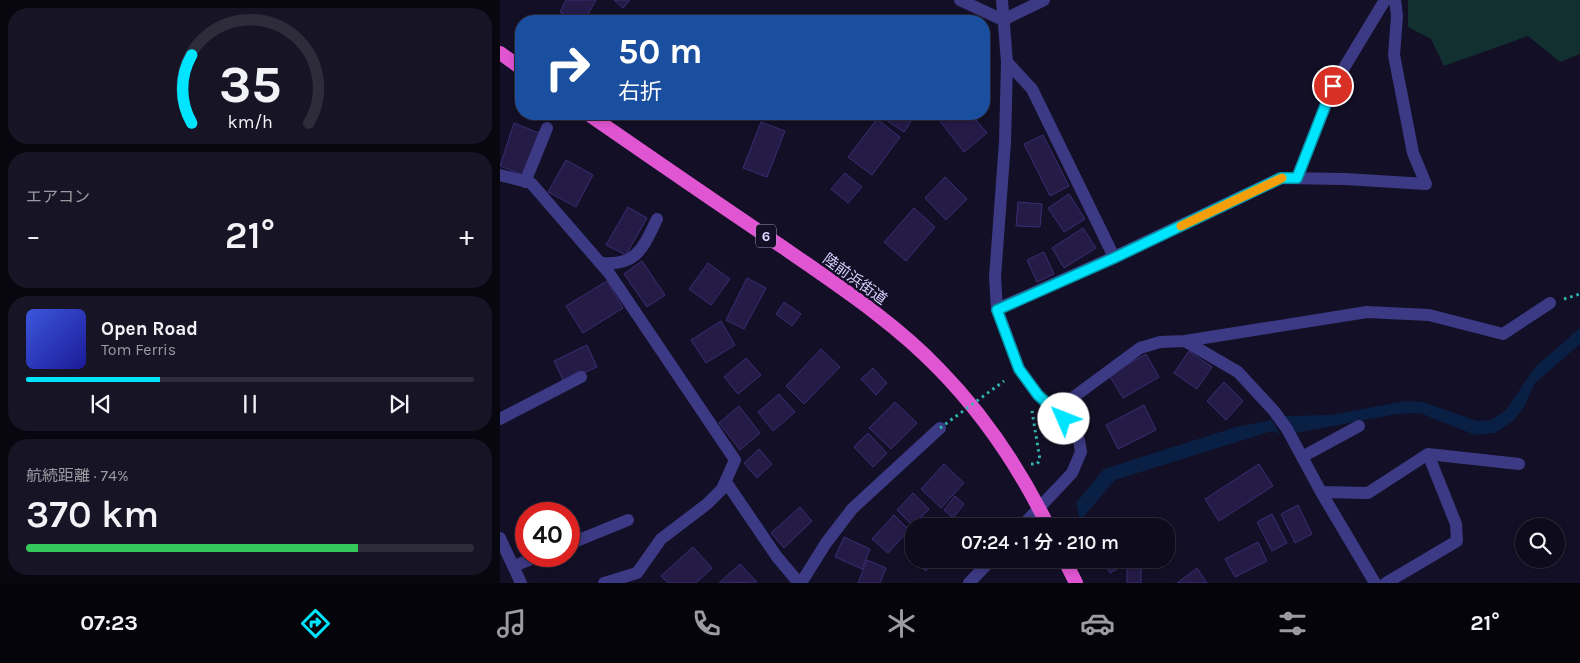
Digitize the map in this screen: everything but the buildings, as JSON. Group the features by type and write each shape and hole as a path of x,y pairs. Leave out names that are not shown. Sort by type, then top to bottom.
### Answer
{"highway":[{"path":"500,54 515,64"},
{"name":"陸前浜街道","path":"597,120 822,275 892,327 938,368 973,407 1003,450 1044,518"},
{"path":"1068,568 1076,583"}],"street":[{"path":"960,0 1003,20"},
{"path":"1002,0 1007,62 1005,142 995,277 997,310 1019,369 1038,395 1072,427 1079,440 1081,452 1072,473 1030,518"},
{"path":"1003,20 1044,0"},
{"path":"1297,178 1333,86 1384,0"},
{"path":"997,310 1114,258 1281,178 1426,184 1413,153 1394,55 1397,16 1395,0"},
{"path":"1007,62 1032,89 1114,258"},
{"path":"525,182 547,128"},
{"path":"500,175 531,183 601,263 643,322 735,460 722,489 708,504 661,539 637,573 604,583"},
{"path":"601,263 624,262 636,256 644,246 657,219"},
{"path":"1056,410 1140,348 1160,342 1185,341 1367,312 1429,315 1503,334 1550,303"},
{"path":"1185,341 1238,372 1274,411 1287,429 1321,492 1375,583"},
{"path":"500,419 581,378"},
{"path":"1302,457 1359,426"},
{"path":"726,482 777,557 800,583 826,543 852,509 940,428"},
{"path":"1321,492 1368,493 1428,454 1519,464"},
{"path":"1386,583 1457,541 1456,524 1428,454"},
{"path":"580,540 628,520"},
{"path":"500,538 521,583"},
{"path":"969,583 983,568"}],"path":[{"path":"940,428 1004,381"}],"green space":[{"path":"1408,0 1580,0 1580,54 1560,62 1528,36 1444,66 1431,39 1408,27"}],"water":[{"path":"1580,328 1580,344 1535,383 1524,407 1513,421 1495,433 1475,435 1420,413 1397,414 1295,433 1285,416 1330,415 1406,401 1423,402 1477,421 1491,420 1506,410 1535,367"},
{"path":"1272,420 1280,434 1272,431 1115,480 1083,518 1079,518 1076,503 1104,469 1236,427"}],"slow traffic":[{"path":"1181,226 1282,178"}],"route":[{"path":"1064,419 1038,395 1019,369 997,310 1114,258 1281,178 1297,178 1333,86"}]}
